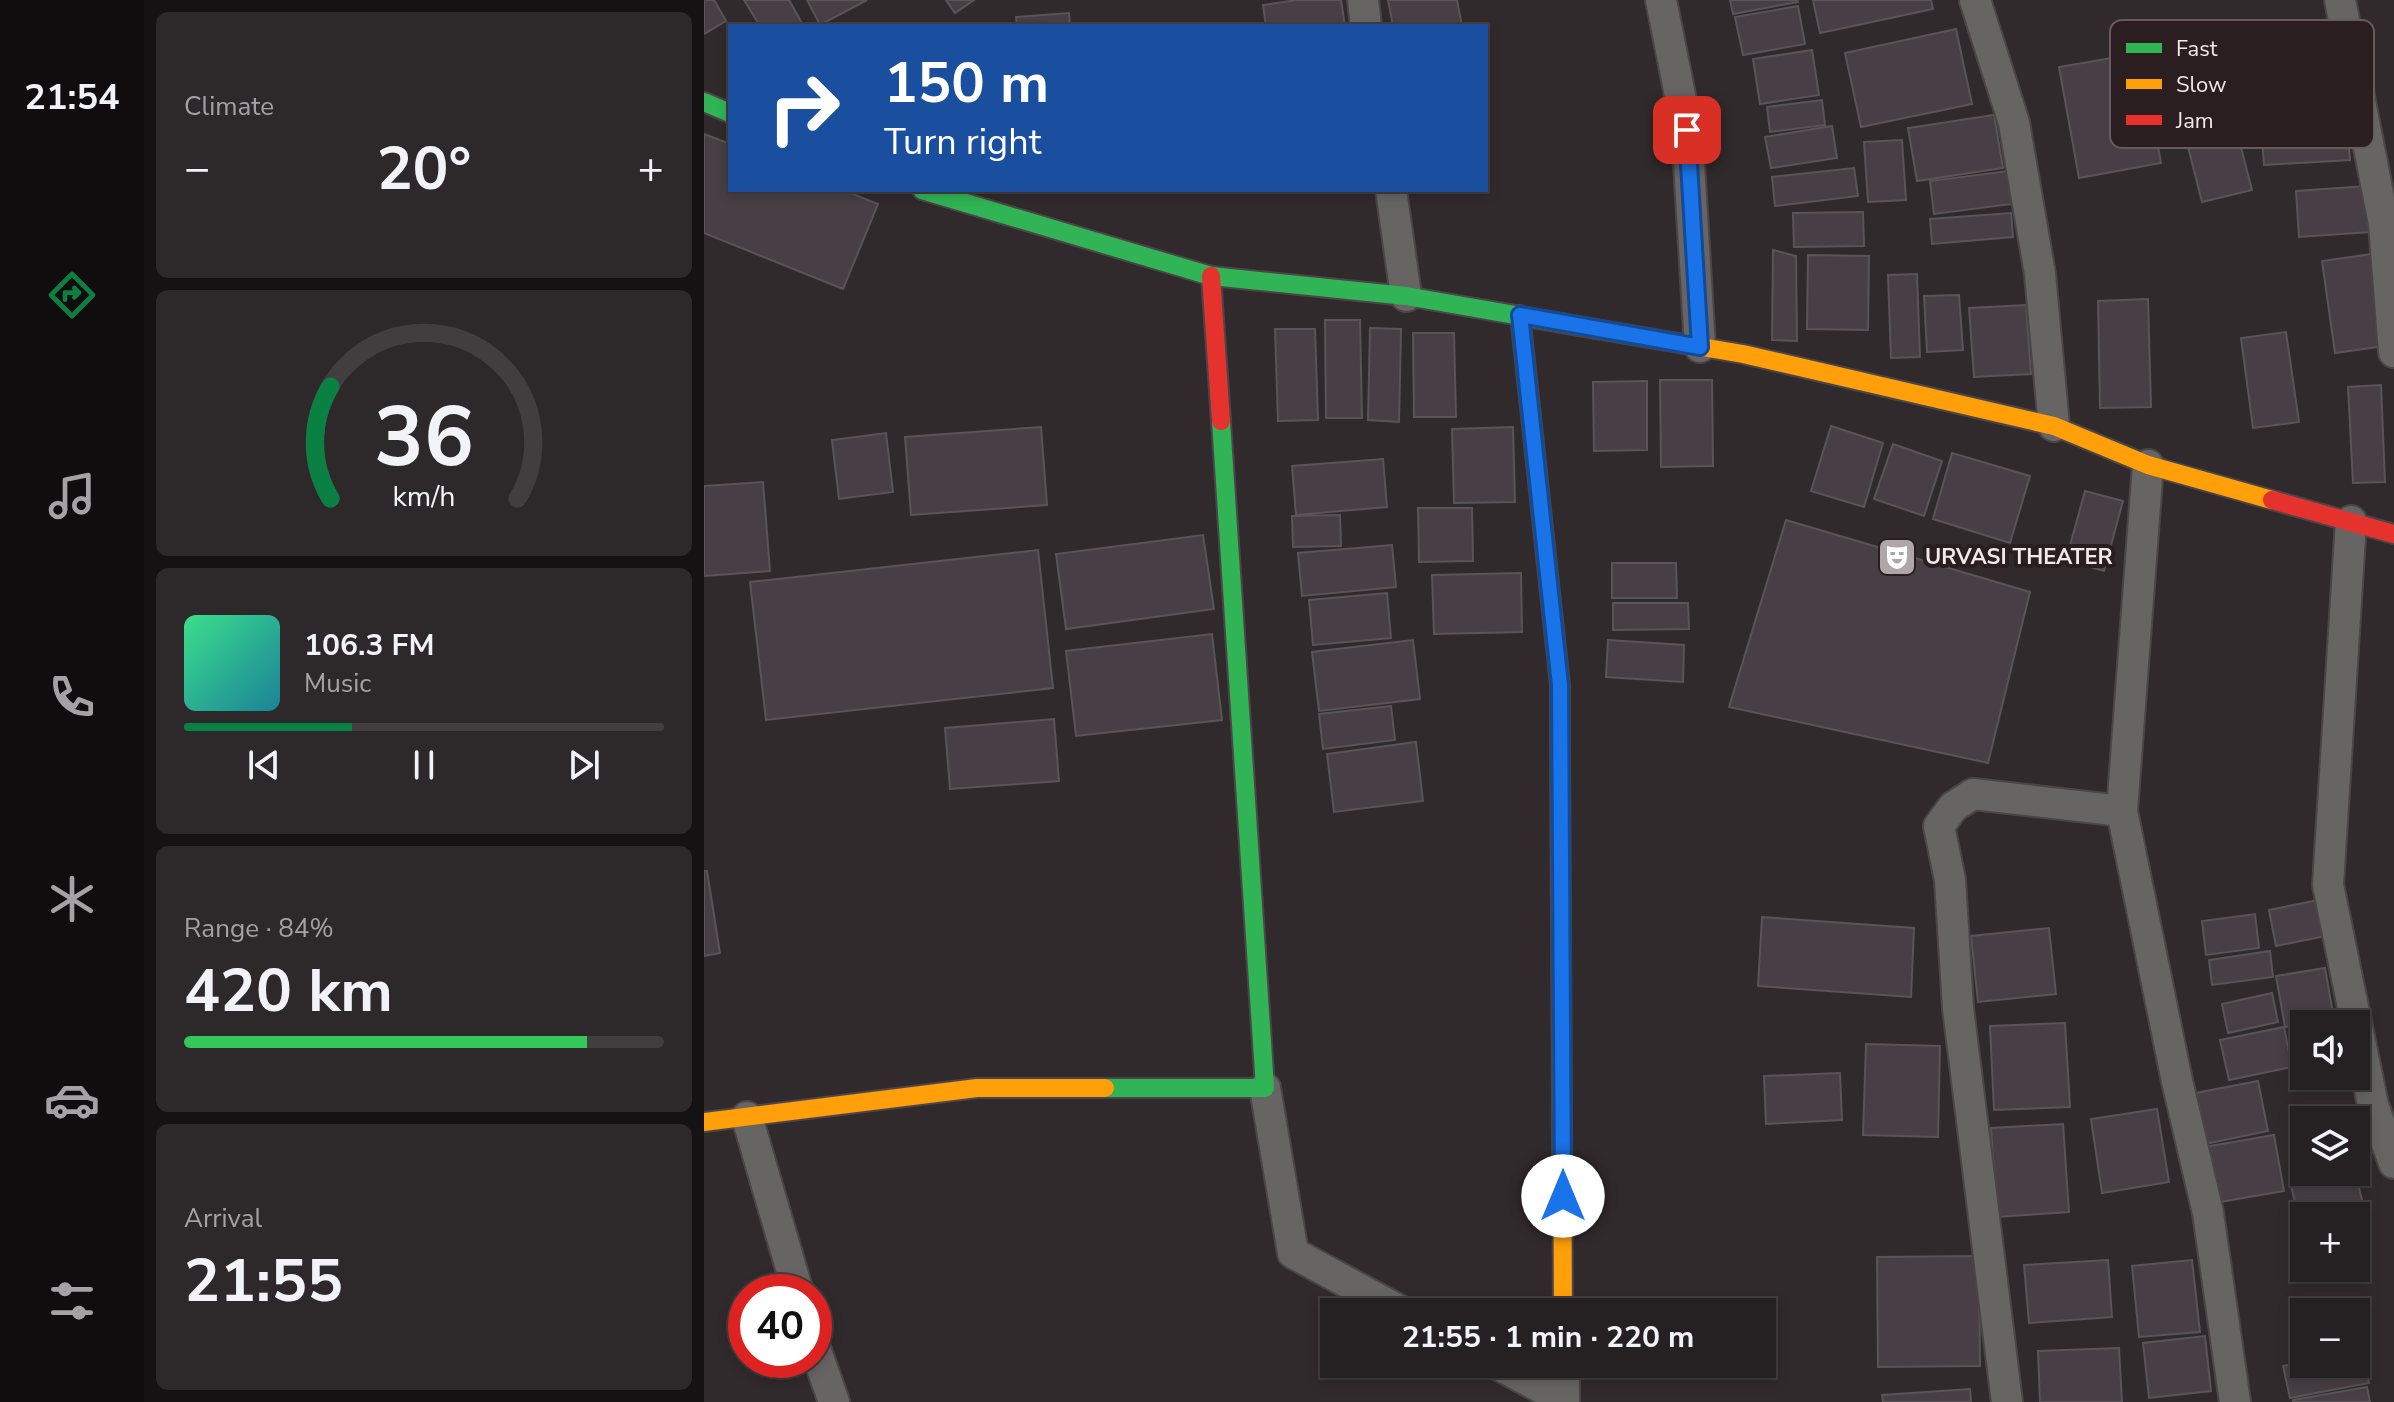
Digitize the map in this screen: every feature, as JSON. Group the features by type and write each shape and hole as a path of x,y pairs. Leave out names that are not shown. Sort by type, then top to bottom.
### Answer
{"street":[{"path":"1363,0 1366,24"},
{"path":"1661,0 1687,130 1700,347"},
{"path":"1975,0 2014,123 2040,274 2054,426"},
{"path":"2340,0 2344,20"},
{"path":"704,102 728,112"},
{"path":"2369,148 2384,224 2394,352"},
{"path":"929,192 1211,276 1406,296 1700,347 2054,426 2148,465 2394,534"},
{"path":"1391,192 1406,296"},
{"path":"1211,276 1265,1088 1293,1253 1376,1298"},
{"path":"1520,315 1560,685 1563,1298"},
{"path":"2148,465 2122,811 2177,1081 2208,1213 2235,1402"},
{"path":"2351,521 2328,885 2373,1105 2394,1163"},
{"path":"2007,1402 1958,1008 1950,880 1939,826 1953,807 1973,794 2122,811"},
{"path":"704,1122 977,1088 1265,1088"},
{"path":"747,1117 793,1274"},
{"path":"826,1378 834,1402"},
{"path":"1522,1378 1563,1401 1564,1378"}],"building":[{"path":"704,0 714,0 726,21 704,34"},
{"path":"744,0 789,0 802,23 800,24 759,24"},
{"path":"807,0 867,0 822,24"},
{"path":"946,0 974,0 955,13"},
{"path":"1297,0 1341,0 1345,24 1266,24 1263,5"},
{"path":"1388,0 1457,0 1462,24 1393,24"},
{"path":"1730,0 1797,0 1798,2 1733,14"},
{"path":"1813,0 1931,0 1933,9 1820,33"},
{"path":"1798,6 1805,44 1743,55 1735,17"},
{"path":"1069,13 1070,24 1017,24 1016,17"},
{"path":"1956,29 1972,104 1861,127 1845,53"},
{"path":"1812,50 1819,95 1760,104 1753,59"},
{"path":"2110,58 2110,148 2158,148 2161,163 2079,178 2059,67"},
{"path":"1822,100 1825,125 1770,132 1767,107"},
{"path":"1994,115 2003,168 1917,181 1908,128"},
{"path":"1832,126 1837,158 1771,168 1765,137"},
{"path":"704,134 728,143 728,192 848,192 878,204 843,289 704,233"},
{"path":"1902,140 1906,200 1868,202 1864,142"},
{"path":"2188,148 2241,148 2252,190 2202,202"},
{"path":"2263,148 2349,148 2350,160 2264,165"},
{"path":"1854,168 1858,196 1775,206 1772,177"},
{"path":"2008,171 2012,204 1934,214 1930,181"},
{"path":"2367,186 2370,232 2299,237 2296,191"},
{"path":"1863,212 1864,246 1794,247 1793,213"},
{"path":"2011,213 2013,237 1932,244 1930,219"},
{"path":"1773,250 1796,256 1797,341 1772,340"},
{"path":"2372,254 2385,346 2335,353 2322,261"},
{"path":"1808,255 1869,256 1868,330 1807,329"},
{"path":"1917,274 1920,357 1891,358 1888,275"},
{"path":"1959,295 1963,350 1927,352 1924,296"},
{"path":"2148,299 2151,407 2100,408 2098,301"},
{"path":"2026,305 2031,374 1974,377 1969,308"},
{"path":"1325,320 1360,320 1362,418 1326,418"},
{"path":"1370,328 1401,329 1399,422 1368,420"},
{"path":"1275,329 1315,329 1318,420 1278,421"},
{"path":"2286,332 2299,422 2253,428 2241,338"},
{"path":"1413,333 1454,333 1456,417 1414,417"},
{"path":"1660,380 1712,380 1713,466 1661,467"},
{"path":"1647,381 1647,450 1594,451 1593,382"},
{"path":"2381,385 2385,482 2353,483 2348,387"},
{"path":"1831,426 1883,443 1864,507 1811,491"},
{"path":"1041,427 1047,505 911,515 905,437"},
{"path":"1513,427 1515,502 1454,503 1452,429"},
{"path":"886,433 893,492 839,499 832,440"},
{"path":"1893,444 1942,461 1924,516 1874,499"},
{"path":"1952,453 2030,476 2010,543 1933,519"},
{"path":"1383,459 1387,507 1296,515 1292,466"},
{"path":"763,482 770,571 704,576 704,486"},
{"path":"2085,491 2123,501 2104,571 2066,560"},
{"path":"1418,508 1472,508 1473,561 1419,562"},
{"path":"1340,515 1341,546 1293,547 1292,516"},
{"path":"1786,520 2030,592 1988,763 1729,707"},
{"path":"1203,535 1214,609 1066,629 1056,554"},
{"path":"1392,545 1396,587 1302,596 1298,553"},
{"path":"1038,550 1053,688 766,720 750,582"},
{"path":"1612,563 1676,563 1677,598 1612,598"},
{"path":"1521,573 1522,632 1434,634 1432,575"},
{"path":"1387,593 1391,638 1313,645 1309,600"},
{"path":"1613,603 1688,603 1689,629 1613,630"},
{"path":"1212,634 1222,720 1076,736 1066,651"},
{"path":"1413,640 1420,699 1319,711 1312,652"},
{"path":"1608,640 1684,645 1683,682 1606,677"},
{"path":"1391,706 1395,740 1323,749 1319,714"},
{"path":"1054,719 1059,781 950,789 945,728"},
{"path":"1416,742 1423,801 1334,812 1327,754"},
{"path":"704,871 707,871 720,953 704,956"},
{"path":"2319,900 2326,936 2276,946 2269,910"},
{"path":"2255,914 2259,948 2206,955 2202,921"},
{"path":"1762,917 1914,928 1911,997 1758,986"},
{"path":"2049,928 2056,994 1978,1002 1971,936"},
{"path":"2270,951 2273,977 2212,985 2209,960"},
{"path":"2325,968 2332,1010 2290,1010 2290,1026 2285,1027 2276,976"},
{"path":"2272,993 2278,1022 2228,1033 2222,1004"},
{"path":"2065,1023 2070,1107 1994,1110 1990,1026"},
{"path":"2284,1027 2290,1067 2229,1080 2220,1040"},
{"path":"1866,1044 1940,1046 1938,1137 1863,1135"},
{"path":"1840,1073 1842,1120 1766,1124 1764,1076"},
{"path":"2258,1081 2268,1131 2200,1145 2190,1094"},
{"path":"2157,1109 2169,1182 2102,1193 2091,1119"},
{"path":"2063,1124 2069,1212 1997,1217 1991,1128"},
{"path":"2274,1135 2284,1191 2214,1203 2204,1147"},
{"path":"2291,1186 2358,1186 2362,1202 2295,1202"},
{"path":"1979,1256 1980,1366 1878,1367 1877,1257"},
{"path":"2108,1260 2112,1317 2029,1323 2024,1265"},
{"path":"2192,1260 2200,1332 2139,1337 2132,1266"},
{"path":"2205,1336 2211,1391 2149,1398 2143,1343"},
{"path":"2119,1348 2122,1402 2040,1402 2038,1351"},
{"path":"2290,1365 2290,1378 2368,1378 2369,1383 2290,1398 2283,1366"},
{"path":"2367,1387 2370,1402 2293,1402 2293,1400"},
{"path":"1970,1389 1971,1402 1883,1402 1882,1395"}],"traffic: fast":[{"path":"704,102 728,112"},
{"path":"929,192 1211,276 1406,296 1596,329"},
{"path":"1520,315 1560,685 1560,744"},
{"path":"1105,1088 1265,1088 1221,421"}],"traffic: slow":[{"path":"1596,329 1743,354 2054,426 2148,465 2272,500"},
{"path":"1560,744 1563,1298"},
{"path":"704,1122 977,1088 1105,1088"}],"traffic: jam":[{"path":"1211,276 1221,421"},
{"path":"2272,500 2394,534"}],"place":[{"name":"URVASI THEATER","path":"1897,557"}],"route":[{"path":"1563,1196 1560,685 1520,315 1700,347 1687,130"}]}
